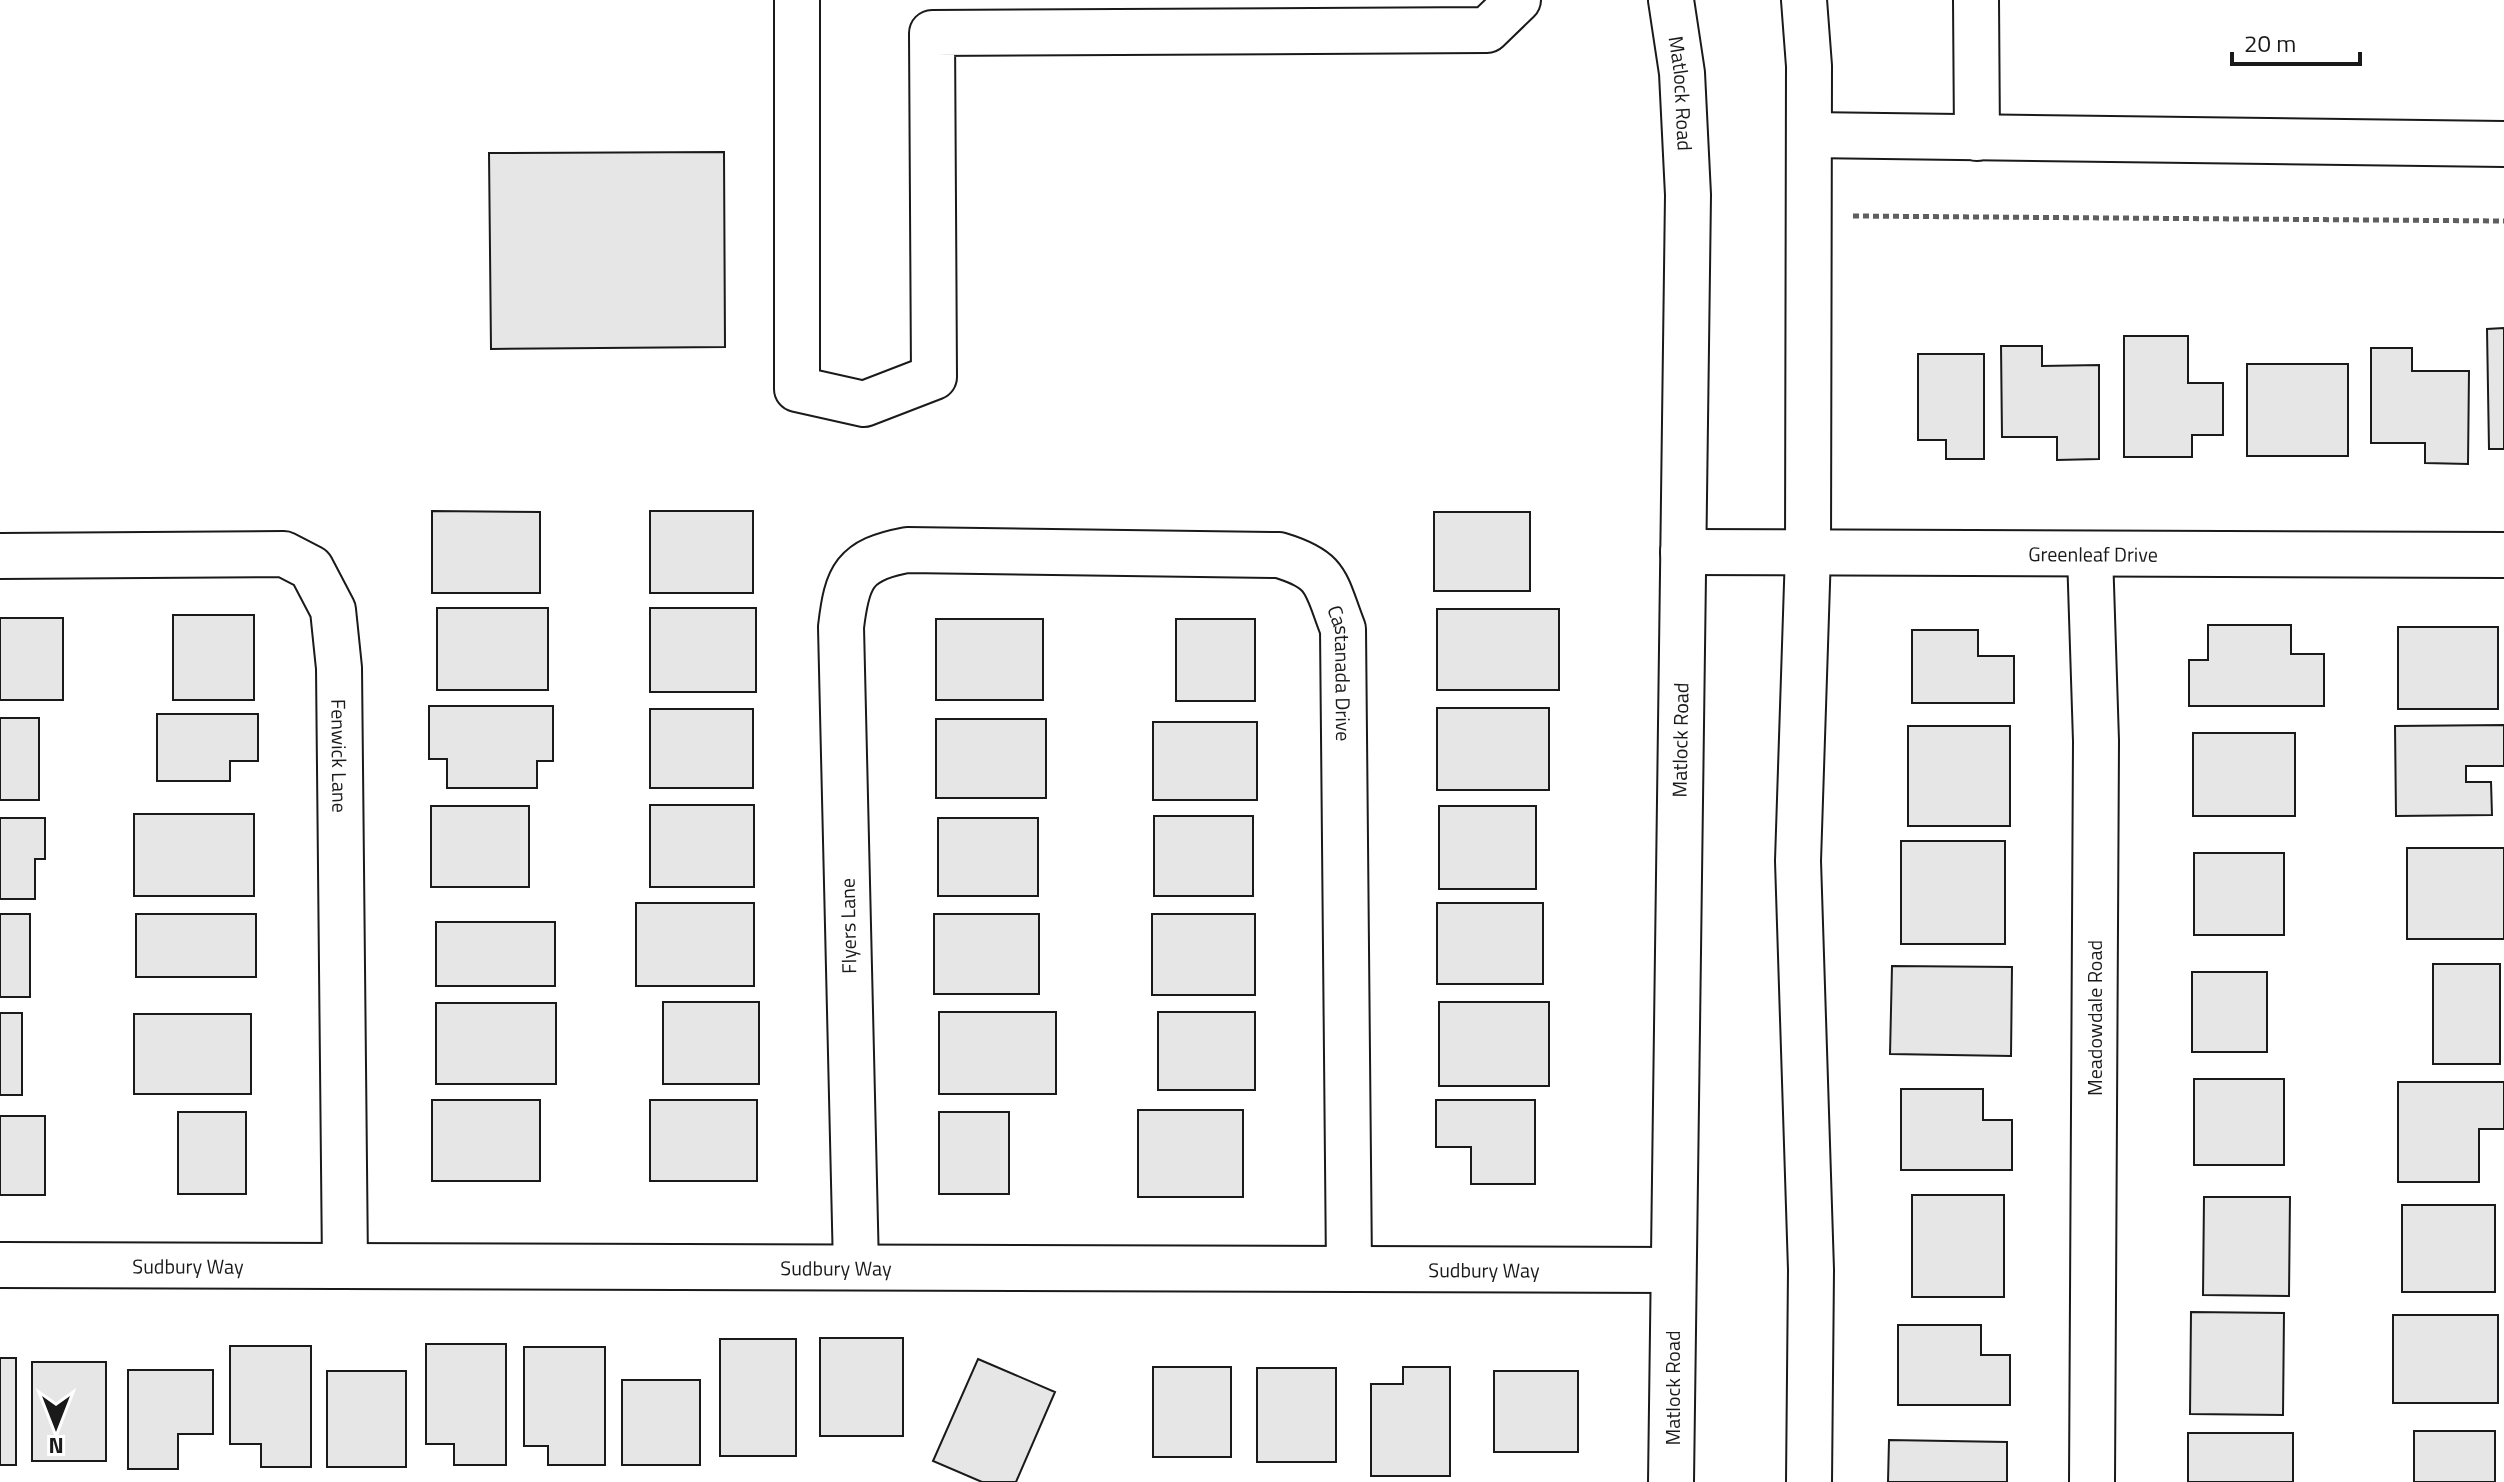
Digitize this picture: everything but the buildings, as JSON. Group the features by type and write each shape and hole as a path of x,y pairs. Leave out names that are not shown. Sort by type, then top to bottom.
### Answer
{"street":[{"path":"797,0 797,389 864,404 934,377 932,17 1487,30 1518,0"},
{"name":"Matlock Road","path":"1671,0 1682,73 1688,195 1671,1482"},
{"path":"1804,0 1809,66 1808,553 1798,861 1811,1270 1809,1482"},
{"path":"1976,0 1977,138"},
{"path":"1809,135 2504,144"},
{"name":"Castanada Drive","path":"846,585 877,555 907,550 1279,555 1308,564 1322,576 1343,629 1349,1268"},
{"name":"Greenleaf Drive","path":"1683,552 2504,555"},
{"name":"Fenwick Lane","path":"0,556 284,554 311,568 333,610 339,668 345,1265"},
{"name":"Meadowdale Road","path":"2090,554 2096,741 2092,1482"},
{"name":"Flyers Lane","path":"846,585 841,627 856,1267"},
{"name":"Sudbury Way","path":"0,1265 1673,1270"}],"path":[{"path":"1851,216 2504,221"}]}
